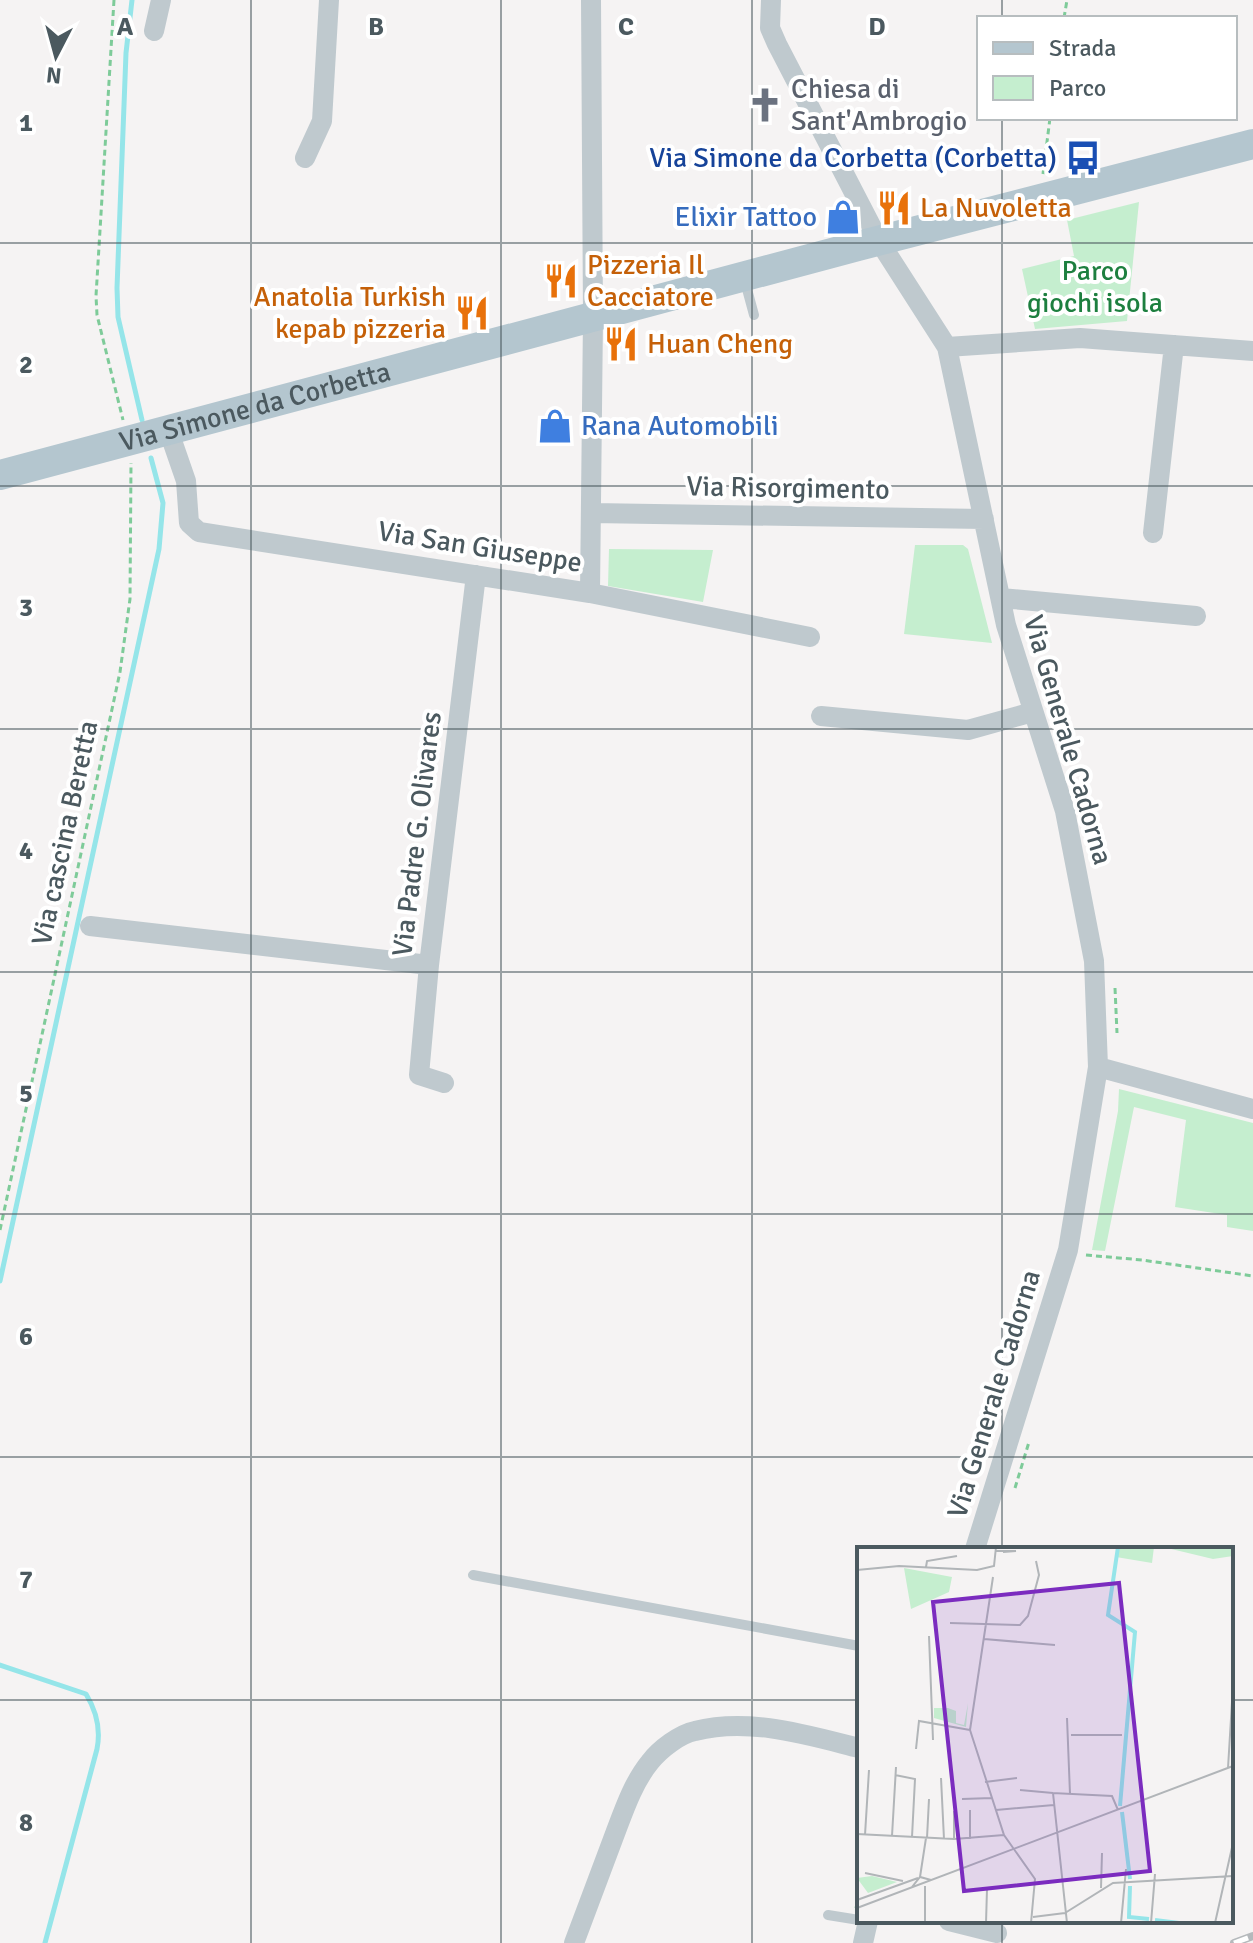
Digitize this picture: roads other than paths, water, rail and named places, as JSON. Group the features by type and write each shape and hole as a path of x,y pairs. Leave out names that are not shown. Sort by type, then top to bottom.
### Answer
{"main road":[{"name":"Via Simone da Corbetta","path":"0,475 1253,144"}],"street":[{"path":"154,31 161,0"},
{"path":"305,158 322,121 329,0"},
{"name":"Via San Giuseppe","path":"168,429 186,481 189,523 194,529 590,593 593,317 591,0"},
{"name":"Via Generale Cadorna","path":"771,0 770,28 777,44 879,241 947,347 1001,598 1065,811 1094,961 1107,1069 1068,1250 976,1547"},
{"path":"947,347 1080,338 1253,351"},
{"path":"1153,533 1174,345"},
{"name":"Via Risorgimento","path":"592,513 984,519"},
{"name":"Via Padre G. Olivares","path":"444,1083 419,1075 429,965 476,575"},
{"path":"590,593 810,637"},
{"path":"1001,598 1196,616"},
{"path":"821,716 968,730 1033,712"},
{"path":"90,926 429,965"},
{"path":"1107,1069 1253,1109"},
{"path":"574,1943 632,1789 651,1761 670,1744 692,1731 748,1726 801,1734 857,1748"},
{"path":"863,1943 864,1923"},
{"path":"957,1923 997,1933"}],"lane":[{"path":"743,277 754,315"},
{"path":"473,1575 857,1646"},
{"path":"828,1915 857,1920"}],"waterway":[{"path":"132,0 126,53 117,288 118,317 142,420"},
{"path":"0,1281 159,549 163,503 151,458"},
{"path":"0,1665 86,1694 97,1721 97,1749 45,1943"}],"railway":[{"path":"1234,1943 1253,1936"}],"place":[{"name":"Chiesa di Sant'Ambrogio","path":"765,105"},
{"name":"Via Simone da Corbetta (Corbetta)","path":"1083,158"},
{"name":"La Nuvoletta","path":"894,208"},
{"name":"Elixir Tattoo","path":"843,217"},
{"name":"Pizzeria Il Cacciatore","path":"561,281"},
{"name":"Anatolia Turkish kepab pizzeria","path":"472,313"},
{"name":"Huan Cheng","path":"621,344"},
{"name":"Rana Automobili","path":"555,426"}],"park label":[{"name":"Parco giochi isola","path":"1095,287"}]}
